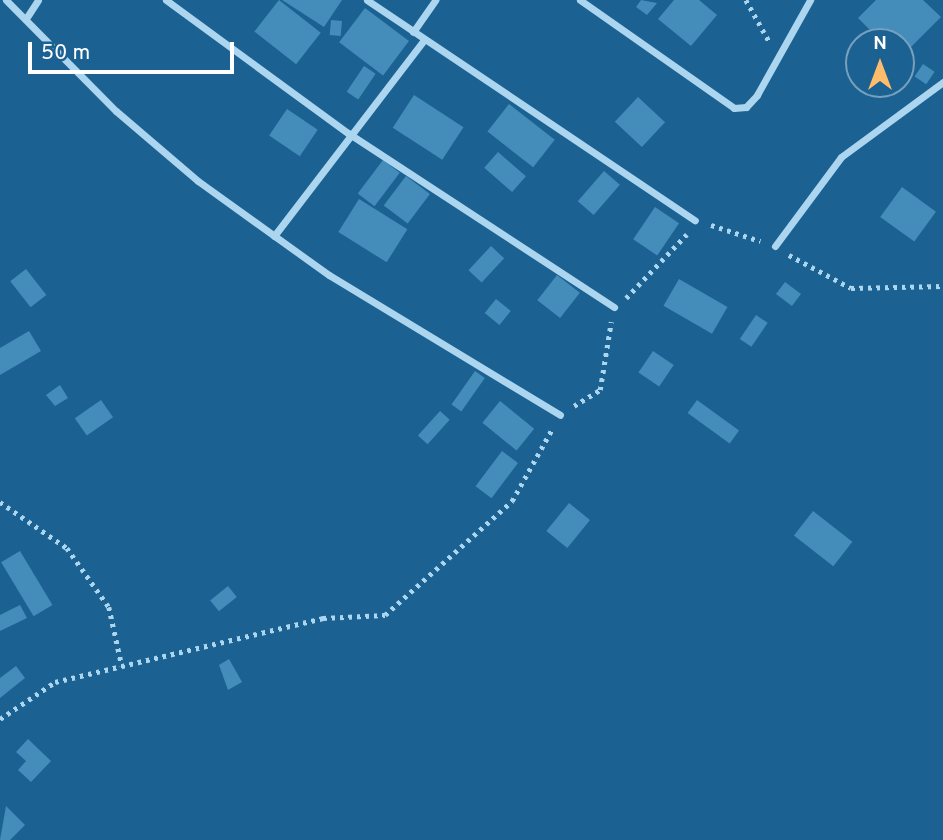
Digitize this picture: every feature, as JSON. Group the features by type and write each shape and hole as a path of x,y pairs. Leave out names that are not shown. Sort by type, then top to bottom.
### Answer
{"street":[{"path":"6,0 27,17 116,111 274,236 406,325 560,415"},
{"path":"27,17 38,0"},
{"path":"166,0 348,133 614,307"},
{"path":"367,0 695,220"},
{"path":"413,32 435,0"},
{"path":"580,0 734,108 746,107 757,95 776,54 810,0"},
{"path":"274,236 348,133 424,40"},
{"path":"775,246 841,157 943,82"}],"path":[{"path":"746,0 776,54"},
{"path":"695,220 775,246 818,276 851,288 943,286"},
{"path":"0,719 55,682 323,618 386,615 512,501 560,415"},
{"path":"0,502 67,548 109,607 122,666"}],"building":[{"path":"279,0 321,33 296,64 254,32"},
{"path":"282,0 342,0 324,27"},
{"path":"641,0 657,3 647,15 636,7"},
{"path":"674,0 699,0 717,15 691,46 658,19"},
{"path":"876,0 923,0 941,17 915,43 915,28 868,28 858,18"},
{"path":"365,8 409,41 383,75 339,42"},
{"path":"331,20 342,21 341,36 330,35"},
{"path":"923,64 935,72 926,84 915,77"},
{"path":"364,66 376,74 358,100 347,92"},
{"path":"414,95 463,127 442,160 393,128"},
{"path":"638,97 665,122 642,147 615,122"},
{"path":"509,104 555,140 533,167 487,132"},
{"path":"287,109 318,130 300,156 269,136"},
{"path":"498,152 526,176 512,192 484,168"},
{"path":"383,160 400,173 374,206 358,194"},
{"path":"604,171 620,185 594,215 578,201"},
{"path":"406,176 430,194 408,224 384,206"},
{"path":"902,187 936,212 914,242 880,217"},
{"path":"359,199 407,229 387,262 338,232"},
{"path":"655,207 679,223 657,256 633,239"},
{"path":"491,246 504,258 482,282 468,270"},
{"path":"26,269 46,295 31,307 10,281"},
{"path":"557,275 580,293 560,318 537,300"},
{"path":"679,279 727,307 712,334 664,306"},
{"path":"785,282 801,294 792,306 776,294"},
{"path":"496,299 511,311 499,325 485,313"},
{"path":"756,315 768,323 751,347 740,339"},
{"path":"29,331 41,351 0,375 0,348"},
{"path":"653,351 674,365 659,387 638,373"},
{"path":"475,371 485,378 461,411 451,405"},
{"path":"60,385 68,398 55,406 46,395"},
{"path":"101,400 113,417 87,436 75,418"},
{"path":"697,400 739,431 730,444 688,413"},
{"path":"500,401 534,429 517,450 482,423"},
{"path":"440,411 450,420 428,444 418,436"},
{"path":"502,451 518,463 491,498 476,486"},
{"path":"569,503 590,520 567,548 546,531"},
{"path":"813,511 852,542 833,566 794,535"},
{"path":"20,551 52,605 34,616 1,562"},
{"path":"228,586 237,597 219,611 210,600"},
{"path":"20,605 27,618 0,631 0,615"},
{"path":"229,659 242,682 228,690 219,665"},
{"path":"16,666 25,678 0,698 0,678"},
{"path":"28,739 51,761 31,782 18,770 26,761 16,752"},
{"path":"6,806 25,825 10,840 0,840"}]}
